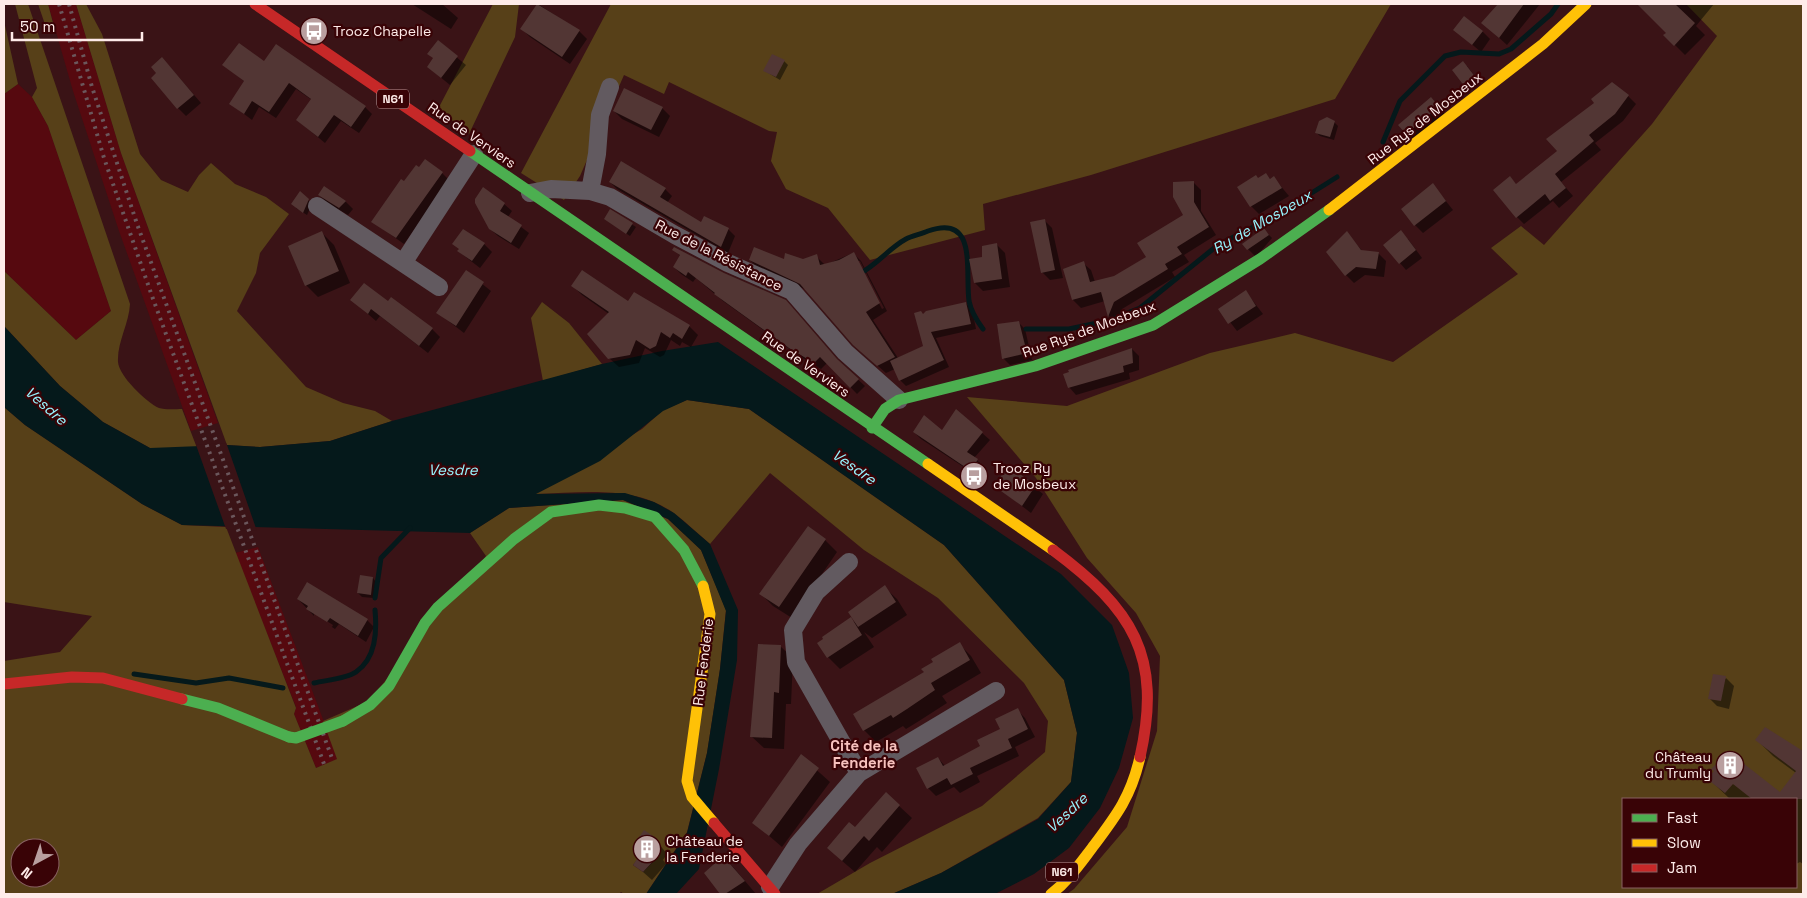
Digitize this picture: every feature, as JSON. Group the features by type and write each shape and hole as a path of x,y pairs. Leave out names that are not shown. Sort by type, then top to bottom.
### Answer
{"main road":[{"name":"Rue de Verviers","path":"255,4 1093,579 1113,601 1129,624 1139,646 1147,680 1148,713 1141,751 1132,785 1121,809 1078,870 1051,894"},
{"name":"Rue Rys de Mosbeux","path":"872,428 885,409 899,400 1035,366 1153,325 1260,259 1360,188 1543,44 1586,4"},
{"name":"Rue Fenderie","path":"4,684 72,677 103,678 203,703 296,738 343,721 370,705 389,686 425,623 438,607 514,539 551,512 599,505 625,508 655,517 684,550 705,589 710,614 687,781 692,796 772,890"},
{"name":"Rue de Verviers","path":"1037,891 1092,848"}],"street":[{"path":"590,191 597,154 600,115 610,87"},
{"path":"403,263 474,154"},
{"name":"Rue de la Résistance","path":"530,194 551,189 590,191 610,197 728,263 796,295 845,352 899,400"},
{"path":"317,206 439,287"},
{"path":"849,562 816,592 793,630 796,662 859,773"},
{"name":"Rue Fenderie","path":"772,890 798,844 859,773 996,690"}],"shaded area":[{"path":"15,4 28,4 130,304 128,319 119,347 118,362 120,368 134,388 154,405 161,409 182,409 197,448 150,448 103,422 60,386 4,326 4,271 76,340 111,311 48,126 32,97 37,88"},
{"path":"38,4 48,4 56,34 48,33"},
{"path":"48,4 76,4 121,153 218,423 191,431 119,231 73,91"},
{"path":"76,4 86,4 102,34 140,154 161,180 188,192 199,175 211,163 235,184 266,197 289,214 260,253 256,273 237,311 306,387 343,403 375,411 392,421 330,441 260,447 227,445 121,153"},
{"path":"493,4 519,4 515,37 469,134 438,109"},
{"path":"611,4 1391,4 1335,99 1091,175 983,204 985,230 870,260 828,208 786,189 771,161 777,132 769,131 669,82 664,94 624,75 580,176 564,200 521,173"},
{"path":"1686,4 1803,4 1803,894 1067,894 1074,889 1127,827 1157,731 1160,656 1136,613 1087,558 1036,478 967,397 1067,406 1210,353 1295,333 1393,362 1518,274 1491,248 1521,226 1544,245 1652,124 1717,36"},
{"path":"4,21 18,84 4,94"},
{"path":"18,84 32,97 48,126 111,311 76,340 4,271 4,94"},
{"path":"542,302 569,323 602,364 543,381 531,318"},
{"path":"687,400 749,409 944,545 1064,680 1077,733 1071,782 1038,818 941,873 892,894 817,894 870,863 982,806 1045,752 1048,721 1024,683 938,598 864,550 770,473 710,544 675,514 659,504 643,498 608,492 535,494 642,429 663,410"},
{"path":"4,407 25,425 142,504 182,525 226,527 296,708 294,714 316,768 337,759 323,721 369,701 486,556 470,533 509,508 623,500 668,519 701,550 726,610 720,669 707,753 687,832 646,894 624,894 621,892 619,894 4,894 4,661 60,652 92,616 4,602","holes":["655,838 654,841 660,845 655,852 659,856 643,872 633,865"]},
{"path":"258,547 338,759 316,768 294,714 296,707 235,553"}],"water":[{"name":"Vesdre","path":"4,326 60,386 103,422 150,448 227,445 260,447 330,441 392,421 602,364 662,351 718,342 1061,574 1112,625 1129,673 1133,718 1119,768 1100,808 1069,848 1034,874 995,894 892,894 941,873 1038,819 1071,782 1077,733 1064,680 944,545 749,409 687,400 663,411 600,461 536,494 625,493 654,502 674,513 710,544 738,610 737,660 719,769 699,869 676,894 646,894 687,833 707,753 720,669 726,611 701,550 668,519 623,500 509,508 470,533 182,525 142,504 25,425 4,407"}],"pier":[{"path":"226,443 257,531 226,529 196,445"}],"building":[{"path":"537,4 580,30 562,57 520,29"},
{"path":"1498,4 1524,4 1499,38 1481,23"},
{"path":"1637,4 1675,4 1695,23 1674,46 1663,35 1666,33"},
{"path":"1464,16 1483,31 1472,45 1453,30"},
{"path":"438,40 458,56 441,78 427,67 433,58 427,54"},
{"path":"239,43 264,61 276,44 366,106 351,127 334,115 318,137 296,120 311,99 289,83 269,112 252,101 244,114 229,104 244,81 222,65"},
{"path":"772,54 785,60 776,77 763,71"},
{"path":"162,57 194,95 177,109 151,78 156,73 151,67"},
{"path":"1463,61 1476,78 1465,87 1452,70"},
{"path":"1612,82 1629,95 1615,114 1589,135 1594,141 1555,174 1566,188 1550,201 1545,194 1516,218 1493,190 1510,176 1516,184 1557,151 1546,139 1594,103 1591,99"},
{"path":"624,88 663,107 651,130 613,111"},
{"path":"1431,97 1439,107 1406,134 1398,125"},
{"path":"1327,117 1335,121 1330,137 1315,133 1319,121"},
{"path":"425,159 443,172 396,238 371,222 401,179 404,181 416,165 419,167"},
{"path":"621,161 666,188 660,197 701,222 704,216 729,228 721,247 609,182"},
{"path":"1266,173 1270,179 1274,176 1282,188 1250,207 1237,187 1256,175 1258,178"},
{"path":"1194,181 1194,202 1209,227 1177,247 1182,254 1165,264 1168,269 1114,302 1108,317 1101,292 1072,300 1063,269 1084,261 1090,282 1114,276 1146,257 1137,243 1183,215 1173,197 1173,182"},
{"path":"1433,183 1446,201 1414,226 1401,209"},
{"path":"324,186 346,201 339,208 318,195"},
{"path":"483,187 505,203 500,211 522,225 511,243 489,229 475,203 475,199"},
{"path":"300,191 309,199 303,213 291,204"},
{"path":"610,209 633,223 626,234 604,219"},
{"path":"1045,219 1055,270 1041,273 1030,222"},
{"path":"1264,228 1269,235 1247,250 1242,244"},
{"path":"463,229 485,243 472,261 457,251 459,249 452,244"},
{"path":"1401,230 1416,250 1399,264 1383,245"},
{"path":"322,231 339,271 305,286 288,246"},
{"path":"1347,231 1361,250 1379,252 1376,269 1356,267 1345,276 1326,252"},
{"path":"997,243 1002,279 974,283 969,259 982,257 982,246"},
{"path":"674,247 724,273 786,300 837,359 859,379 850,388 820,357 814,363 789,348 714,294 688,272 686,276 673,267 680,255 672,250"},
{"path":"754,247 784,259 785,253 803,259 817,254 820,265 839,260 854,252 880,303 866,312 895,357 877,366 853,345 800,284 749,260"},
{"path":"466,270 484,282 456,326 436,313"},
{"path":"582,270 628,301 634,292 690,325 682,339 673,333 670,338 661,332 656,346 650,349 636,340 630,355 608,359 587,334 609,312 571,286"},
{"path":"364,283 388,301 391,297 433,328 419,346 371,309 368,314 350,300"},
{"path":"1246,290 1256,306 1228,324 1218,309"},
{"path":"966,302 971,324 931,332 944,360 899,381 890,361 923,346 914,313 921,311 923,314 926,311"},
{"path":"1019,321 1027,353 1002,359 997,324"},
{"path":"1132,348 1133,363 1123,366 1124,372 1068,388 1063,374 1069,372 1068,370"},
{"path":"956,409 983,432 967,452 978,459 971,471 913,432 924,415 942,430"},
{"path":"1008,466 1036,485 1022,506 994,486"},
{"path":"808,526 826,539 779,607 759,594"},
{"path":"360,575 373,577 371,595 357,593"},
{"path":"307,582 368,619 358,636 330,618 327,622 306,609 308,606 297,599"},
{"path":"885,585 896,602 858,627 848,612"},
{"path":"851,617 862,635 827,658 817,643 823,639 822,637"},
{"path":"960,642 970,660 931,683 935,690 907,709 893,718 891,715 863,731 853,714 924,672 921,669 933,662 931,659"},
{"path":"758,644 781,645 779,693 774,692 772,738 750,737"},
{"path":"1713,674 1726,676 1721,701 1708,699"},
{"path":"1018,708 1028,729 1008,739 1012,748 970,768 973,774 951,785 947,778 927,789 916,768 938,757 943,766 980,746 977,740 1000,729 995,719"},
{"name":"Château du Trumly","path":"1765,727 1803,751 1803,799 1751,798 1733,784 1725,793 1707,779 1714,771 1711,769 1729,752 1780,792 1796,771 1755,740"},
{"path":"801,754 819,768 769,836 752,823"},
{"path":"886,792 900,805 869,841 864,836 842,861 827,848 849,822 855,827"},
{"name":"Château de la Fenderie","path":"644,830 656,838 654,841 660,845 655,852 659,855 643,872 633,865 641,853 632,847"},
{"path":"723,856 745,881 725,894 720,894 704,873"}],"waterway":[{"name":"Ry de Mosbeux","path":"1383,142 1400,101 1445,56 1461,52 1499,54 1511,49 1551,14 1558,4"},
{"name":"Ry de Mosbeux","path":"1026,329 1069,329 1107,321 1140,308 1218,245 1275,216 1337,177"},
{"name":"Ry de Mosbeux","path":"859,274 906,239 928,231 944,228 955,230 962,237 966,248 970,305 974,316 983,329"},
{"path":"375,598 381,558 410,528"},
{"path":"314,683 347,676 363,666 368,660 374,644 375,610"},
{"path":"134,674 196,683 229,678 283,688"}],"railway":[{"path":"59,4 104,158 152,296 324,764"},
{"path":"69,4 92,87 137,224 333,761"}],"traffic: fast":[{"path":"470,151 928,464"},
{"path":"872,428 885,409 899,400 1035,366 1153,325 1260,259 1329,210"},
{"path":"343,721 370,705 389,686 425,623 438,607 514,539 551,512 599,505 625,508 655,517 684,550 703,586"},
{"path":"182,699 218,708 289,737"},
{"path":"289,737 296,738 343,721"}],"traffic: slow":[{"path":"1329,210 1543,44 1586,4"},
{"path":"928,464 1053,550"},
{"path":"703,586 710,614 687,781 692,797 714,823"},
{"path":"1051,894 1073,872 1101,837 1122,806 1132,784 1140,757"}],"traffic: jam":[{"path":"255,4 470,151"},
{"path":"1053,550 1103,593 1121,615 1135,637 1143,662 1147,690 1146,721 1140,757"},
{"path":"4,684 72,677 103,678 182,699"},
{"path":"714,823 775,894"}],"place":[{"name":"Trooz Chapelle","path":"314,31"},
{"name":"Trooz Ry de Mosbeux","path":"974,476"},
{"name":"Château du Trumly","path":"1730,765"},
{"name":"Château de la Fenderie","path":"647,849"}],"district":[{"name":"Cité de la Fenderie","path":"864,754"}]}
